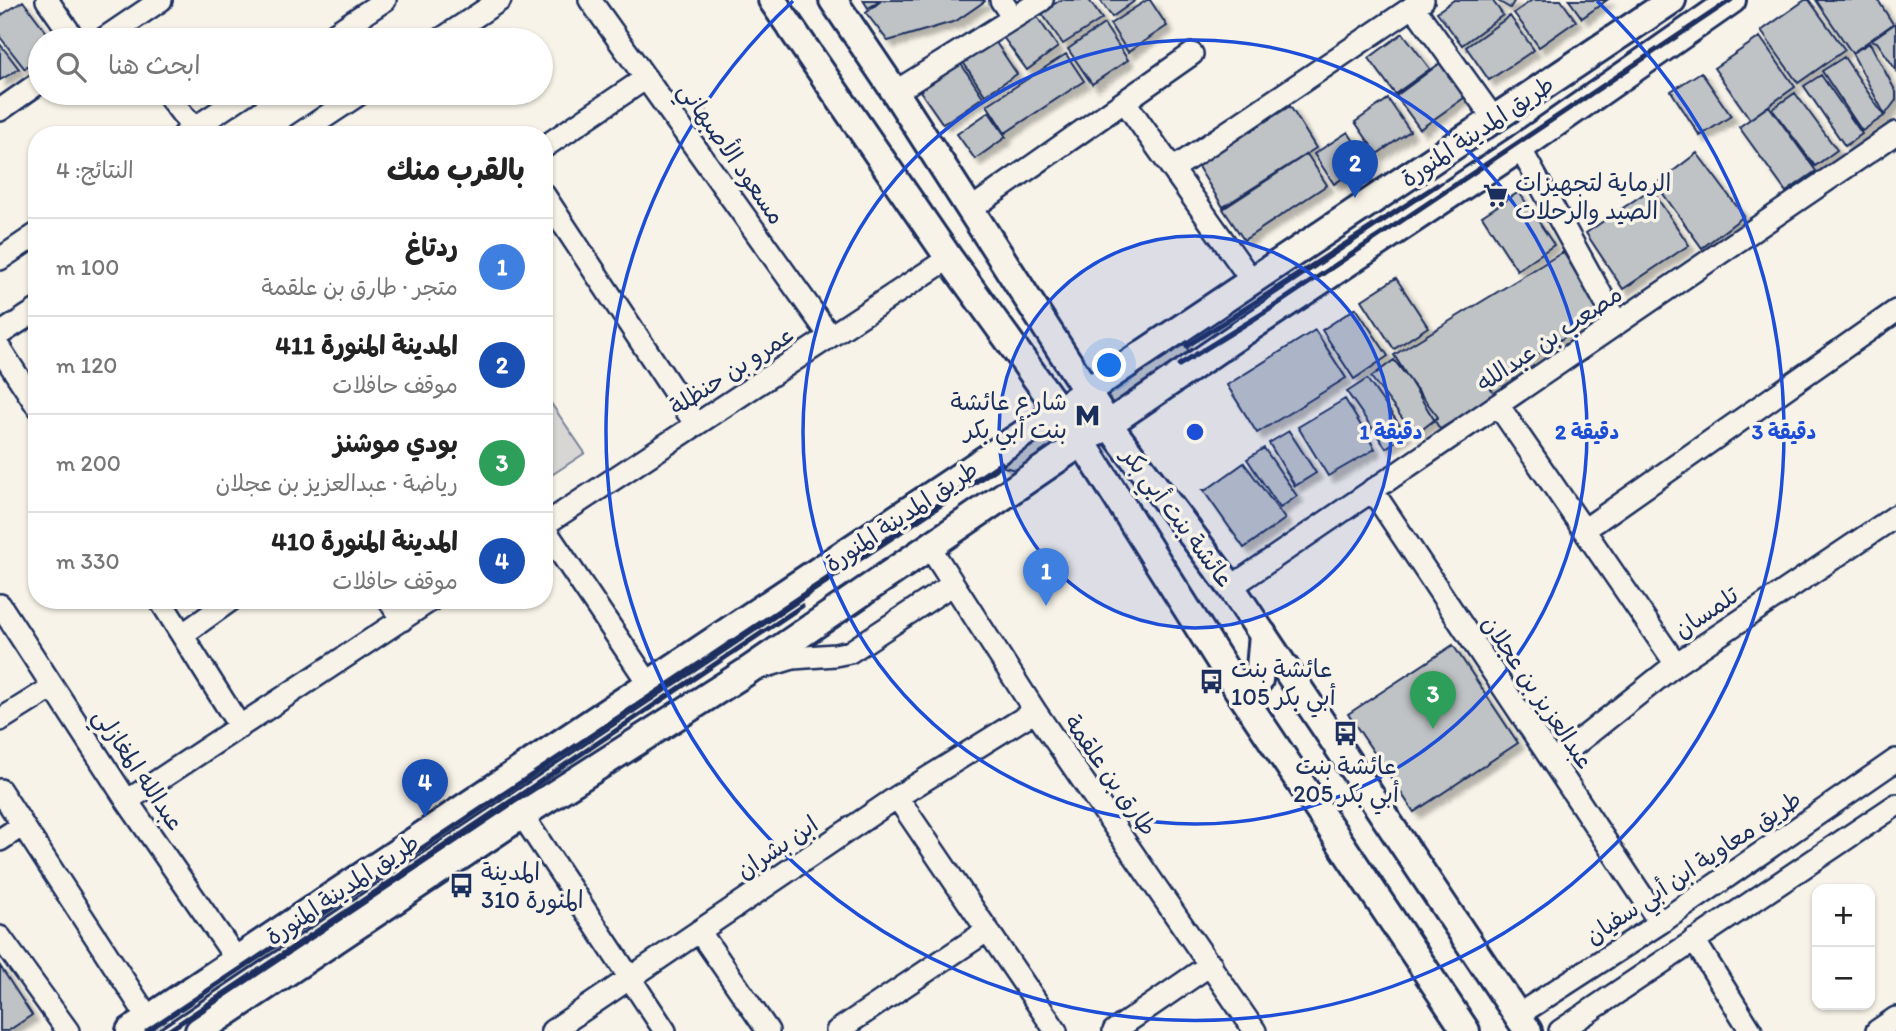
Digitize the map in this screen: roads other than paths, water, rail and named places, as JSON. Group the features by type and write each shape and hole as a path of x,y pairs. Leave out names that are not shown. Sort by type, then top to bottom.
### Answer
{"main road":[{"name":"عائشة بنت أبي بكر","path":"772,0 949,258 1082,442 1237,688 1467,1026"},
{"name":"عائشة بنت أبي بكر","path":"833,0 1108,424 1231,587 1519,1026"},
{"name":"طريق المدينة المنورة","path":"139,1025 1672,0"},
{"name":"طريق المدينة المنورة","path":"203,1030 522,815 746,672 1108,424 1520,148 1732,0"},
{"path":"1237,688 1259,680 1263,634"}],"street":[{"path":"47,0 67,28"},
{"path":"126,28 161,0"},
{"path":"343,28 385,0"},
{"path":"455,28 480,8 500,0"},
{"name":"مسعود الأصبهاني","path":"590,0 830,336"},
{"path":"1001,0 1013,18"},
{"path":"895,92 1042,0"},
{"path":"1172,169 1418,3 1494,119"},
{"path":"971,209 1192,54"},
{"path":"553,141 646,78"},
{"path":"0,110 28,90"},
{"path":"1125,102 1252,281"},
{"path":"173,105 185,126"},
{"path":"198,126 229,105"},
{"path":"312,126 343,105"},
{"name":"مصعب بن عبدالله","path":"1231,587 1896,133"},
{"path":"1520,148 1617,323"},
{"path":"553,209 696,425"},
{"path":"0,259 28,240"},
{"name":"عمرو بن حنظلة","path":"553,521 949,258"},
{"path":"1584,530 1896,311"},
{"path":"0,334 28,316"},
{"path":"0,349 28,392"},
{"path":"1498,405 1676,664"},
{"name":"عبدالعزيز بن عجلان","path":"1373,490 1660,923"},
{"name":"تلمسان","path":"1553,762 1676,664 1896,516"},
{"path":"553,540 649,684"},
{"name":"طارق بن علقمة","path":"929,546 1035,711 1255,1031"},
{"name":"طريق المدينة المنورة","path":"746,672 793,658 850,652 953,584"},
{"name":"عبدالله المغازلي","path":"0,605 127,802 237,960"},
{"path":"166,609 240,727"},
{"path":"182,635 218,609"},
{"path":"394,609 402,620"},
{"path":"127,802 418,609"},
{"path":"0,720 53,687"},
{"name":"ابن بشران","path":"560,1029 897,797 1035,711"},
{"name":"طريق معاوية ابن أبي سفيان","path":"1519,1026 1660,923 1896,760"},
{"path":"0,790 139,1025"},
{"path":"897,797 1056,1031"},
{"path":"1560,1031 1896,805"},
{"path":"522,815 665,1031"},
{"path":"0,840 23,825"},
{"path":"838,1031 988,930"},
{"path":"699,931 768,1031"},
{"path":"0,937 68,1031"},
{"path":"1694,940 1751,1031"},
{"path":"1114,1031 1210,964"},
{"path":"1877,1031 1896,1018"}],"railway":[{"path":"1179,365 1270,309 1731,0"},
{"path":"1187,346 1437,185"},
{"path":"147,1031 1001,463"},
{"path":"168,1031 802,606"}],"place":[{"name":"الرماية لتجهيزات الصيد والرحلات","path":"1495,196"},
{"name":"المدينة المنورة 411","path":"1355,198"},
{"name":"شارع عائشة بنت أبي بكر","path":"1087,415"},
{"name":"ردتاغ","path":"1046,606"},
{"name":"عائشة بنت أبي بكر 105","path":"1211,682"},
{"name":"بودي موشنز","path":"1433,729"},
{"name":"عائشة بنت أبي بكر 205","path":"1346,734"},
{"name":"المدينة المنورة 410","path":"425,817"},
{"name":"المدينة المنورة 310","path":"461,885"}]}
